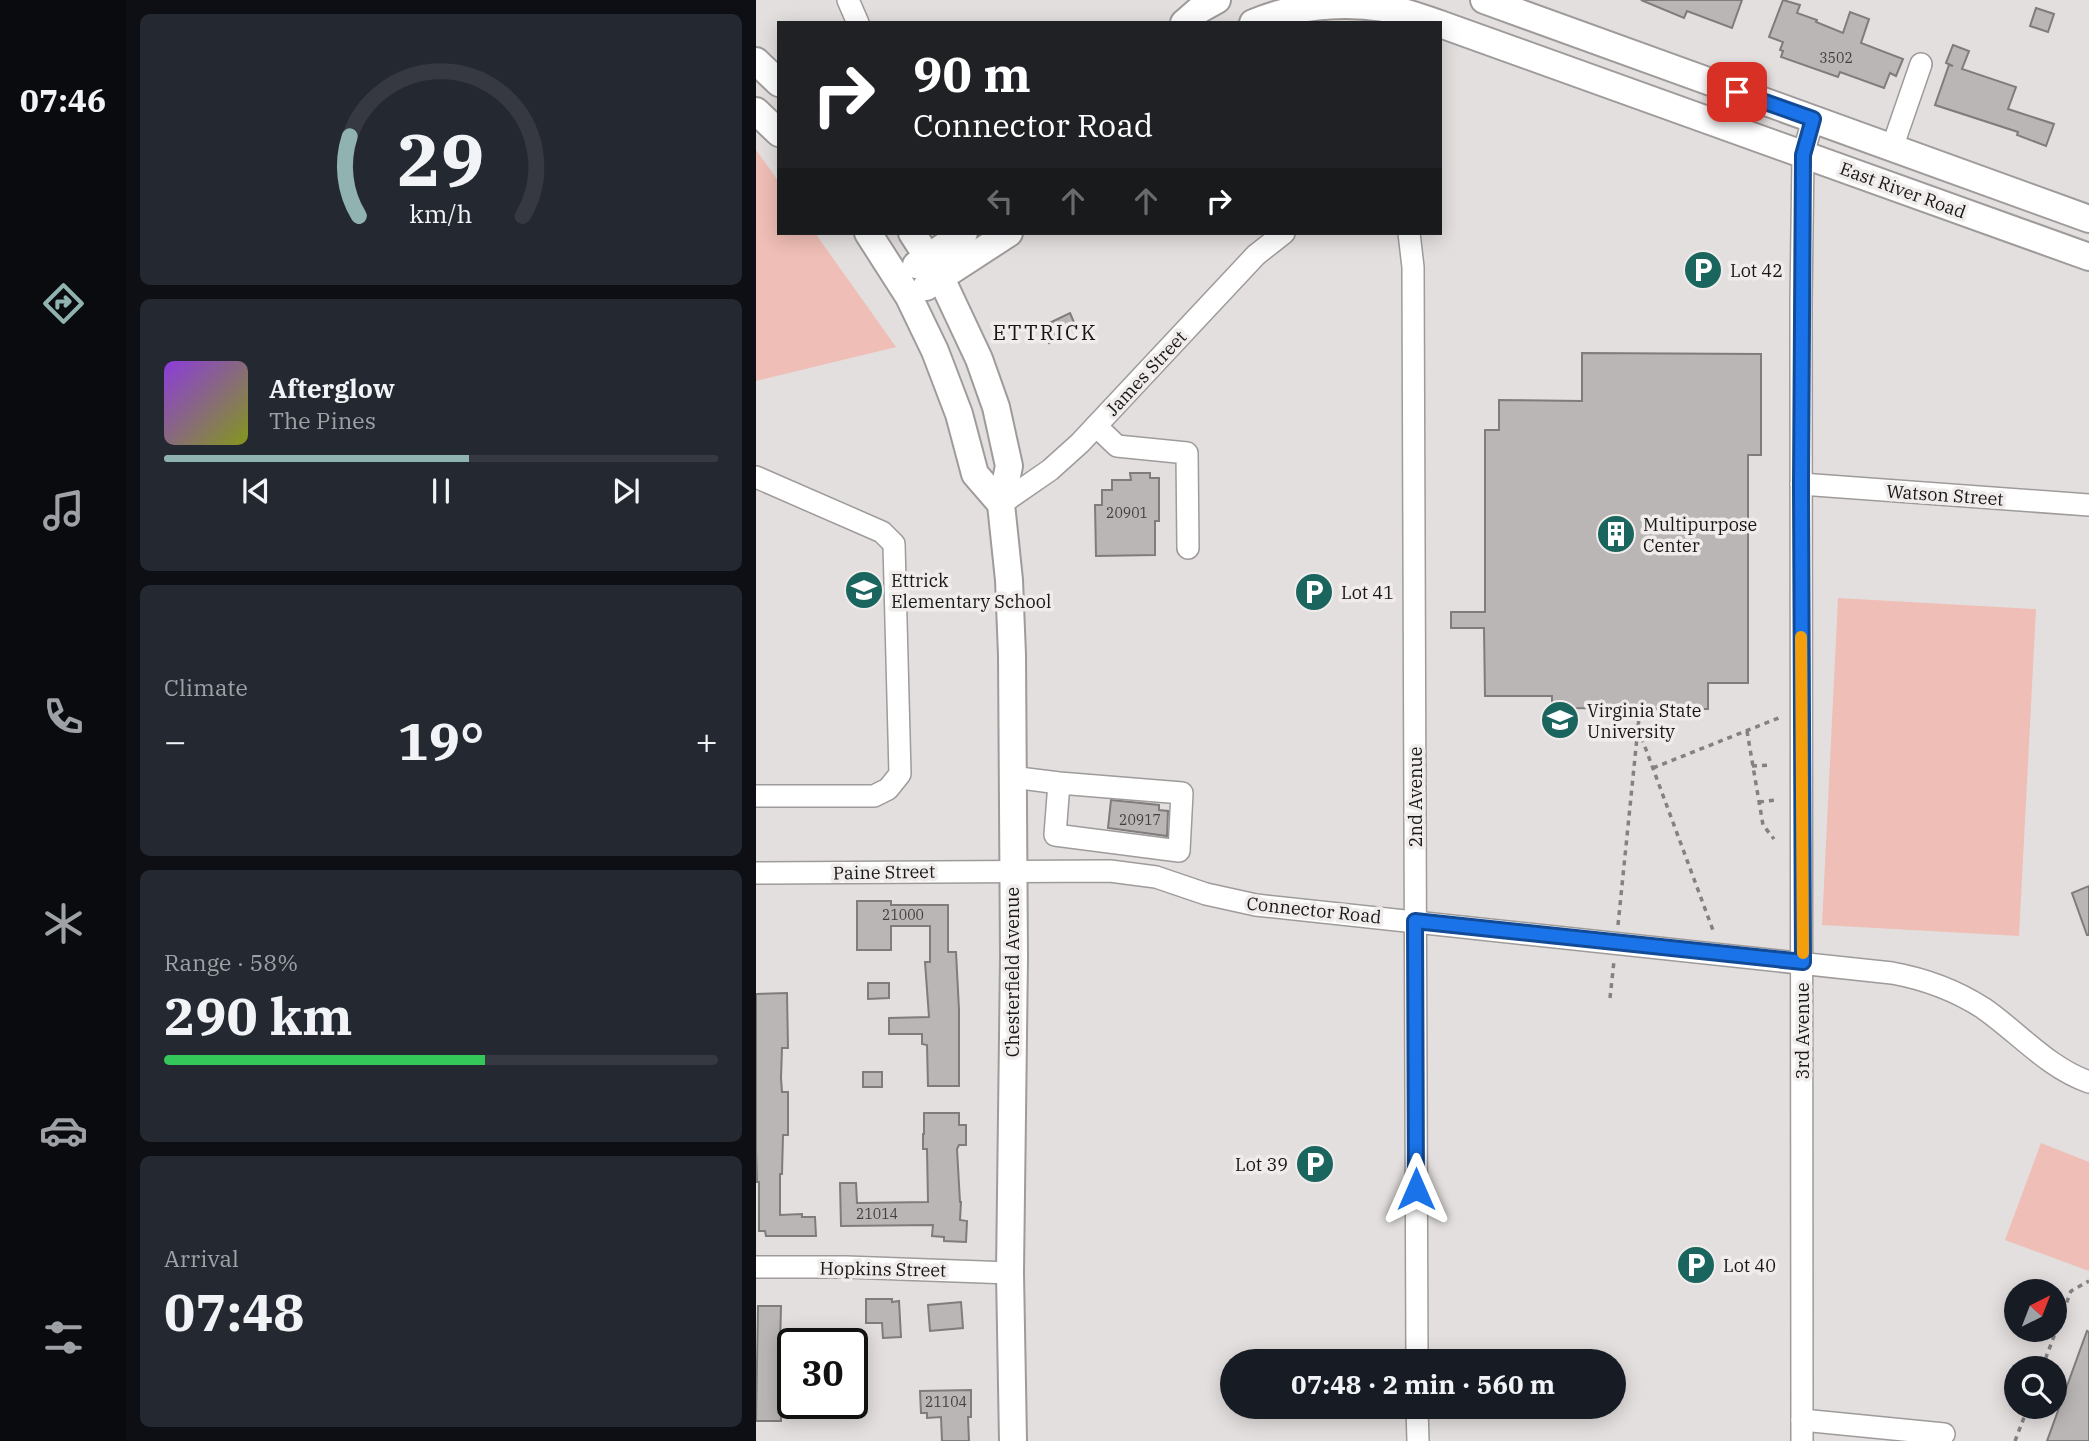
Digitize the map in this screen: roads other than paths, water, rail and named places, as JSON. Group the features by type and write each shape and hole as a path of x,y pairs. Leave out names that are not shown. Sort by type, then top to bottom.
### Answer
{"main road":[{"path":"1186,21 1217,0"},
{"name":"East River Road","path":"1484,0 1539,9 1813,119 2089,219"},
{"name":"East River Road","path":"1258,21 1289,11 1348,5 1384,8 1431,21"},
{"name":"East River Road","path":"1442,24 2089,257"},
{"path":"756,61 777,81"},
{"path":"756,111 777,131"},
{"path":"868,235 903,288 946,377 975,474 1001,504"},
{"name":"Chesterfield Avenue","path":"913,235 935,267 979,359 996,407 1009,466 1001,504 1010,593 1014,957 1010,1273 1013,1441"},
{"path":"935,267 962,235"},
{"path":"903,288 935,267 1005,235"}],"street":[{"path":"848,0 857,21"},
{"path":"1892,148 1922,64"},
{"name":"3rd Avenue","path":"1802,1430 1803,155 1813,119"},
{"name":"James Street","path":"1001,504 1050,471 1096,426 1256,255 1281,235"},
{"name":"2nd Avenue","path":"1409,235 1413,267 1417,1349"},
{"path":"1096,426 1117,446 1187,453 1188,548"},
{"path":"756,477 881,532 894,544 900,774 888,789 874,796 756,796"},
{"name":"Watson Street","path":"1801,484 2089,505"},
{"path":"1012,776 1059,783 1182,793 1179,851 1055,835 1059,783"},
{"name":"Connector Road","path":"1012,870 1110,871 1156,877 1243,903 1803,962 1921,978 1984,1009 2063,1070 2089,1082"},
{"name":"Paine Street","path":"756,873 1012,870"},
{"name":"Hopkins Street","path":"756,1267 846,1267 1010,1273"},
{"path":"1417,1419 1418,1441"},
{"path":"1802,1430 1944,1434"}],"place":[{"name":"Lot 42","path":"1703,270"},
{"name":"Multipurpose Center","path":"1616,534"},
{"name":"Ettrick Elementary School","path":"864,590"},
{"name":"Lot 41","path":"1314,592"},
{"name":"Virginia State University","path":"1560,720"},
{"name":"Lot 39","path":"1315,1164"},
{"name":"Lot 40","path":"1696,1265"}],"district":[{"name":"ETTRICK","path":"1045,332"}]}
